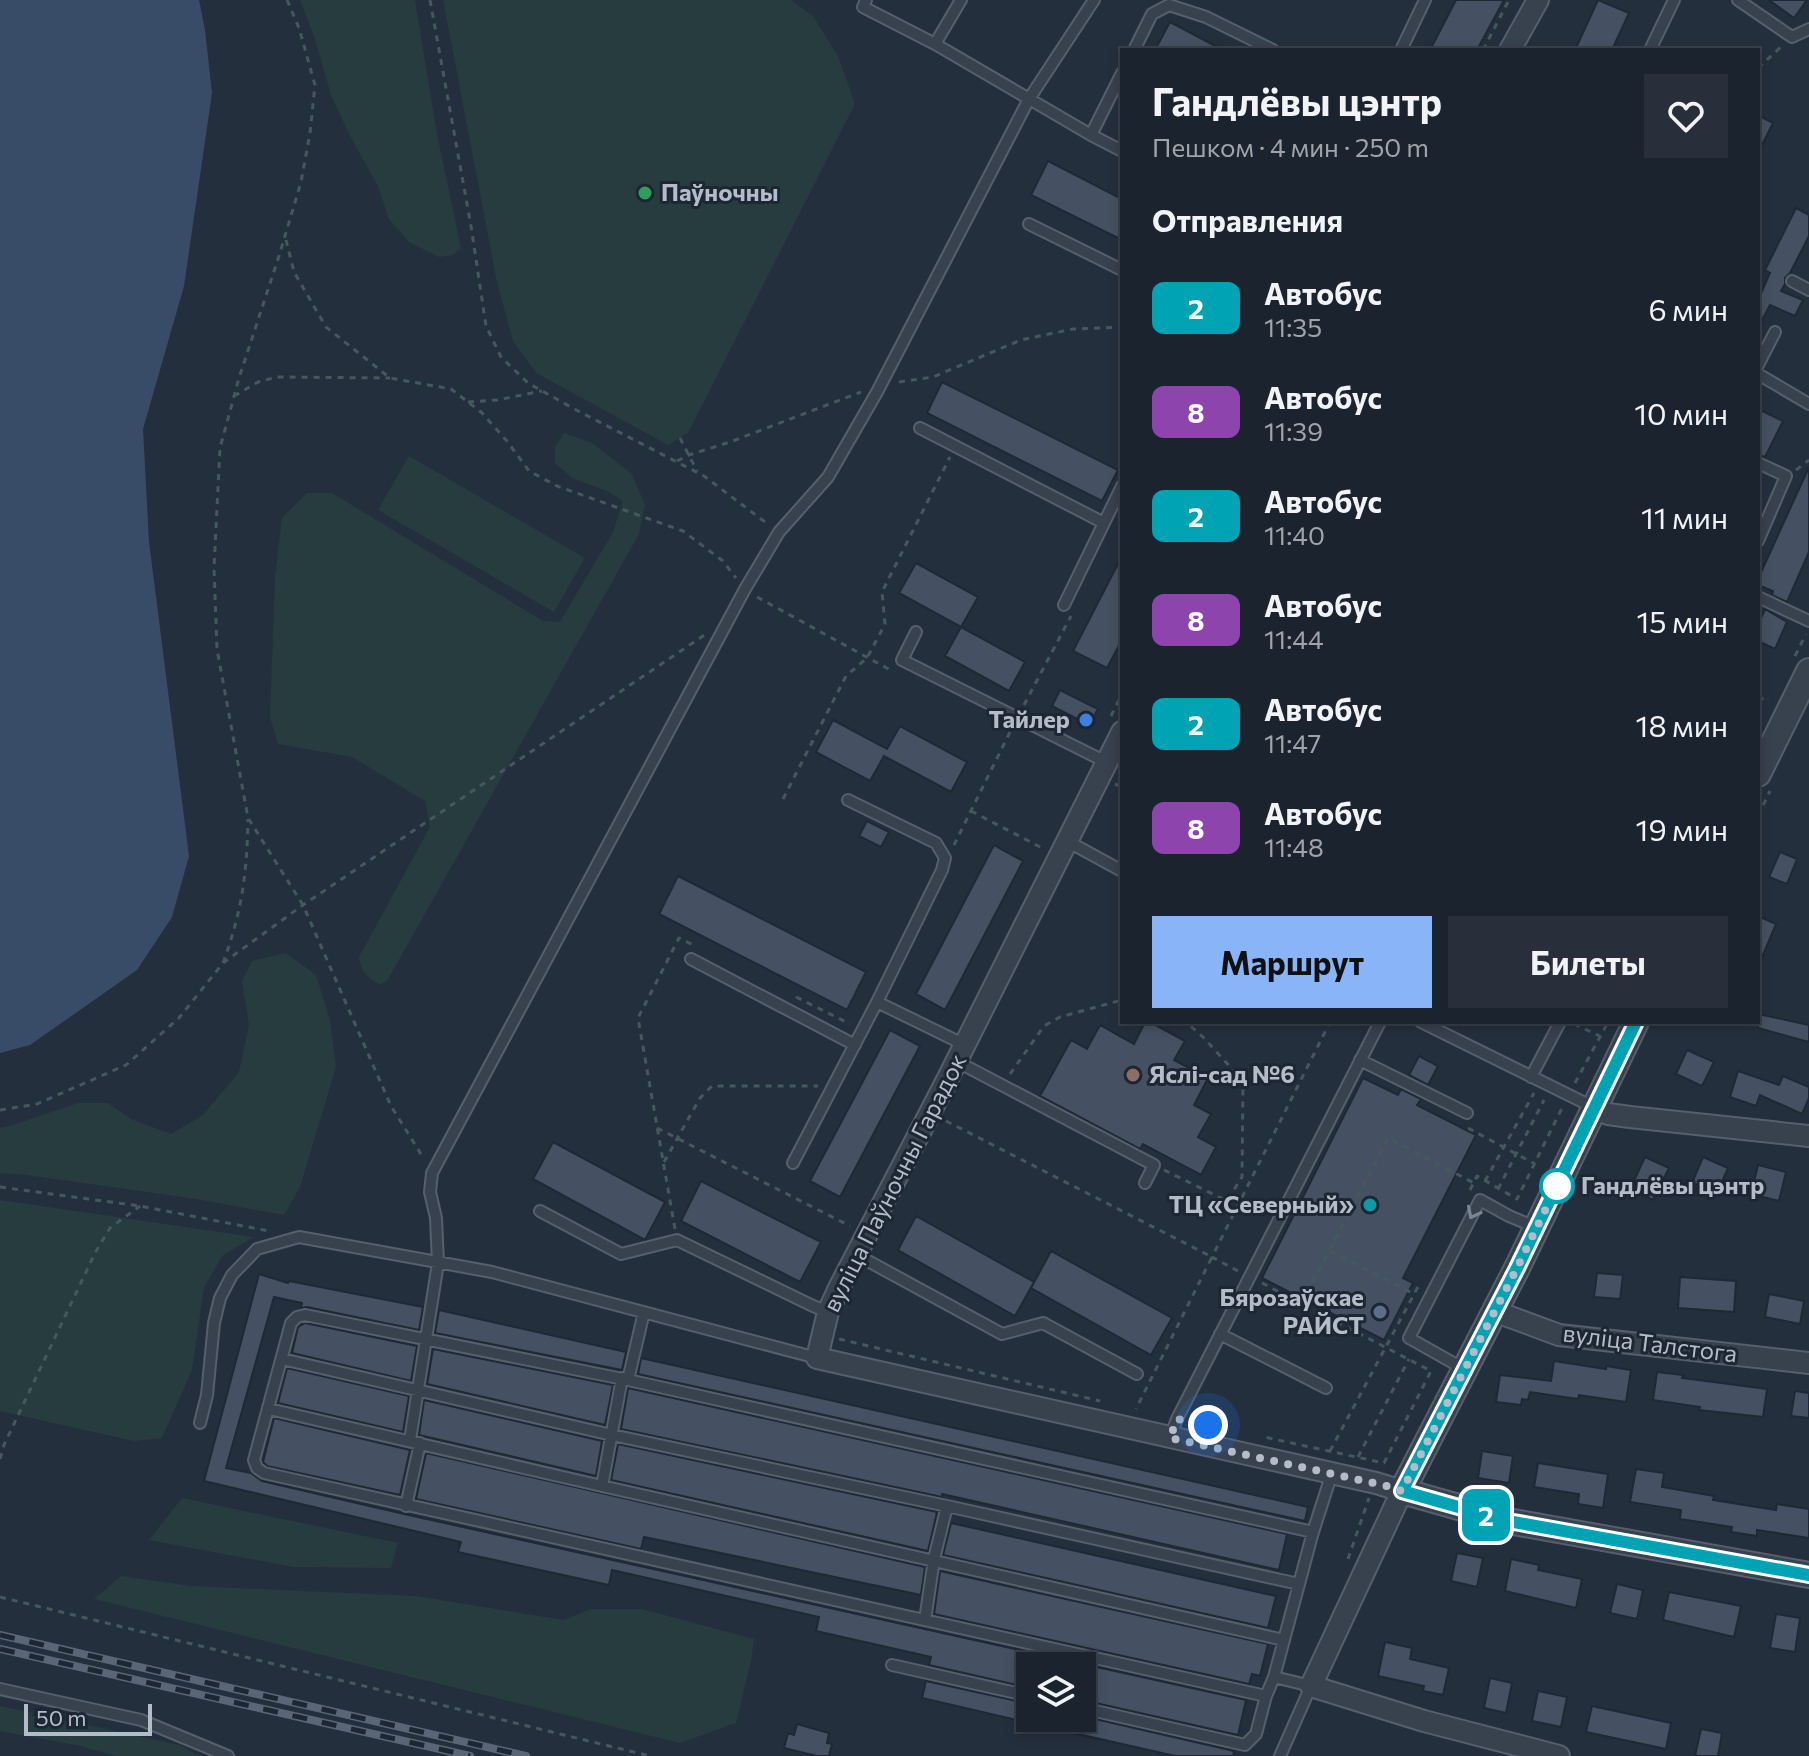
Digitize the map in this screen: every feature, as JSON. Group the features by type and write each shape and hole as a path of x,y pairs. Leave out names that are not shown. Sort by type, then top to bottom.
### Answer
{"street":[{"path":"1511,48 1538,0"},
{"path":"1760,770 1809,671"},
{"name":"вуліца Паўночны Гарадок","path":"817,1358 828,1312 1120,736"},
{"path":"1559,1756 1424,1721 1311,1686 1402,1491 1537,1228 1635,1024"},
{"path":"1595,1108 1619,1116 1809,1136"},
{"name":"вуліца Талстога","path":"1494,1311 1559,1335 1809,1363"},
{"path":"817,1358 1332,1473 1508,1521 1809,1575"}],"lane":[{"path":"866,0 863,7 935,44 1120,150"},
{"path":"935,44 961,0"},
{"path":"406,1506 418,1390 438,1263 436,1218 430,1192 432,1173 745,589 779,532 828,477 877,392 1029,99 1094,0"},
{"path":"1402,48 1425,0"},
{"path":"1651,48 1674,0"},
{"path":"1738,0 1792,37 1809,29"},
{"path":"1135,48 1152,14 1169,5 1206,17 1269,48"},
{"path":"1091,135 1120,77"},
{"path":"1029,224 1120,269"},
{"path":"1792,281 1809,290"},
{"path":"1760,361 1775,332"},
{"path":"1760,375 1809,404"},
{"path":"920,428 1104,523"},
{"path":"1760,464 1786,476 1760,536"},
{"path":"1068,608 1104,523 1120,494"},
{"path":"1760,598 1809,621"},
{"path":"916,632 902,660 1106,762"},
{"path":"793,1163 877,1002 942,870 945,858 936,843 848,800"},
{"path":"1067,841 1120,870"},
{"path":"691,959 855,1045"},
{"path":"877,1002 960,1053 1002,1084 1154,1165 1145,1183"},
{"path":"1170,1438 1379,1024"},
{"path":"1425,1024 1595,1108"},
{"path":"1541,1081 1559,1024"},
{"path":"1360,1060 1467,1113"},
{"path":"1465,1369 1409,1338 1480,1200 1537,1228"},
{"path":"540,1211 621,1254 677,1240 828,1312"},
{"path":"200,1423 207,1395 214,1323 220,1298 232,1275 257,1249 299,1237 492,1272 817,1358"},
{"path":"857,1255 1002,1334 1043,1323 1137,1374"},
{"path":"602,1486 625,1379 644,1312"},
{"path":"1266,1696 264,1473 257,1468 254,1460 291,1323 305,1315 625,1379 1313,1532"},
{"path":"1220,1334 1326,1388"},
{"path":"282,1359 612,1435 1299,1584"},
{"path":"269,1409 1284,1640"},
{"path":"1096,1711 1245,1745 1256,1734 1332,1473"},
{"path":"925,1620 934,1559 947,1506"},
{"path":"892,1665 1016,1693"},
{"path":"1274,1677 1311,1686 1280,1756"},
{"path":"0,1689 141,1720 228,1756"}],"path":[{"path":"223,963 242,902 248,860 248,818 217,649 214,568 220,448 301,182 310,133 315,85 299,28 287,0"},
{"path":"430,0 486,326 501,357 528,383 698,473 779,532"},
{"path":"1484,48 1509,0"},
{"path":"1760,66 1792,37"},
{"path":"285,236 294,272 326,327 390,378"},
{"path":"234,396 258,382 277,377 390,378 451,389 481,412 529,471 557,486 683,531 723,561 745,589 867,658"},
{"path":"468,402 542,391"},
{"path":"680,438 698,473"},
{"path":"783,799 846,676 867,658 885,624 882,592 956,447"},
{"path":"942,870 1068,608"},
{"path":"0,1110 37,1104 126,1065 179,1018 223,963 303,905 731,616"},
{"path":"1760,698 1773,704"},
{"path":"971,811 1044,849"},
{"path":"248,818 303,905 391,1106 432,1173"},
{"path":"677,1240 638,1018 679,938 693,945"},
{"path":"792,995 862,1030"},
{"path":"1002,1084 1044,1026 1060,1017 1120,1001"},
{"path":"1154,1165 1227,1201 1242,1177 1243,1081 1188,1024"},
{"path":"1136,1409 1329,1024"},
{"path":"1575,1024 1600,1036"},
{"path":"1485,1181 1541,1081"},
{"path":"1498,1189 1516,1154 1541,1081"},
{"path":"664,1163 700,1098 712,1086 834,1086"},
{"path":"941,1118 1431,1371 1384,1463 1253,1435"},
{"path":"1466,1126 1535,1164"},
{"path":"657,1128 854,1227"},
{"path":"1307,1293 1388,1138 1474,1183"},
{"path":"1524,1187 1544,1145"},
{"path":"0,1187 140,1206 299,1237"},
{"path":"0,1459 95,1253 110,1228 140,1206"},
{"path":"1330,1251 1414,1294"},
{"path":"833,1337 1105,1402"},
{"path":"1358,1457 1409,1359"},
{"path":"0,1597 650,1756"}],"green space":[{"path":"300,0 415,0 437,134 461,248 453,255 439,257 409,242 389,219 378,186 331,95"},
{"name":"Паўночны","path":"443,0 791,0 813,16 838,56 855,104 688,433 668,445 536,373 513,341 497,282"},
{"path":"564,433 592,443 632,474 645,505 639,534 387,981 379,985 365,973 359,957 430,827 425,801 352,757 278,744 270,717 275,577 282,518 307,493 332,493 543,621 560,622 613,532 623,501 609,492 572,478 555,463 555,447"},
{"path":"409,456 585,558 554,612 378,510"},
{"path":"286,953 316,975 330,1020 336,1067 300,1187 284,1215 196,1199 0,1173 0,1128 78,1103 108,1103 131,1119 171,1134 203,1115 239,1072 249,1025 242,981 252,961"},
{"path":"0,1200 254,1237 222,1256 204,1288 192,1370 162,1438 134,1441 0,1411"},
{"path":"182,1498 398,1543 391,1568 294,1567 149,1540"},
{"path":"121,1576 191,1586 416,1596 564,1620 591,1609 642,1609 754,1639 736,1723 680,1743 94,1599"},
{"path":"0,1706 179,1745 200,1756 116,1756 81,1746 0,1731"}],"water":[{"path":"0,0 199,0 212,93 184,286 143,429 149,542 189,856 172,917 137,970 30,1045 0,1053"}],"building":[{"path":"1456,0 1504,0 1478,48 1431,48"},
{"path":"1598,0 1629,13 1613,48 1576,48"},
{"path":"1769,0 1807,0 1794,18"},
{"path":"1170,22 1219,48 1156,48"},
{"path":"1760,116 1773,123 1760,149"},
{"path":"1048,161 1120,198 1120,239 1031,195"},
{"path":"1796,208 1809,215 1809,236 1781,291 1803,300 1795,316 1770,305 1760,324 1760,296 1770,273 1765,270"},
{"path":"942,382 1118,470 1102,501 927,413"},
{"path":"1760,410 1783,421 1765,457 1760,456"},
{"path":"1809,467 1809,552 1787,602 1760,586 1760,575"},
{"path":"1120,560 1120,644 1107,668 1073,651"},
{"path":"916,563 978,597 961,627 899,593"},
{"path":"1765,609 1787,622 1775,649 1760,642 1760,620"},
{"path":"961,627 1025,662 1009,691 945,656"},
{"path":"1060,690 1098,709 1089,725 1052,706"},
{"path":"833,720 887,749 900,726 967,762 951,792 884,756 870,781 816,752"},
{"path":"867,821 889,832 881,847 859,836"},
{"path":"994,845 1023,861 945,1010 916,994"},
{"path":"1780,852 1797,859 1787,884 1769,877"},
{"path":"678,876 866,972 847,1010 659,914"},
{"path":"1760,917 1776,924 1760,962"},
{"path":"1760,1014 1809,1025 1809,1042 1758,1028"},
{"path":"1144,1024 1154,1024 1185,1041 1174,1060 1208,1078 1194,1105 1211,1114 1198,1137 1216,1147 1201,1175 1143,1144 1140,1149 1040,1096 1071,1040 1087,1049 1100,1025 1134,1044"},
{"path":"890,1030 920,1046 840,1197 810,1181"},
{"path":"1687,1050 1714,1062 1702,1086 1676,1074"},
{"path":"1419,1056 1438,1066 1428,1085 1409,1075"},
{"path":"1738,1071 1779,1085 1783,1076 1809,1087 1809,1098 1802,1114 1760,1095 1756,1106 1730,1097"},
{"name":"ТЦ «Северный»","path":"1363,1078 1398,1095 1401,1089 1421,1099 1417,1105 1476,1135 1403,1278 1413,1283 1384,1340 1262,1278"},
{"path":"553,1142 665,1202 645,1240 533,1179"},
{"path":"1645,1157 1669,1168 1653,1200 1630,1189"},
{"path":"1703,1157 1728,1168 1717,1193 1692,1183"},
{"path":"1758,1165 1786,1172 1779,1201 1751,1194"},
{"path":"701,1181 821,1242 800,1282 681,1221"},
{"path":"916,1216 1034,1282 1015,1316 898,1250"},
{"path":"1051,1251 1172,1318 1151,1355 1031,1288"},
{"path":"1597,1273 1623,1275 1620,1299 1594,1297"},
{"path":"259,1274 288,1283 423,1307 419,1330 301,1308 302,1303 274,1297 226,1468 251,1473 262,1481 404,1514 1029,1652 1016,1652 1016,1685 929,1665 931,1657 816,1631 819,1617 612,1570 609,1585 458,1552 461,1542 204,1481"},
{"path":"1680,1277 1736,1281 1734,1312 1678,1308"},
{"path":"1769,1294 1804,1301 1800,1324 1765,1317"},
{"path":"439,1310 626,1352 622,1370 435,1333"},
{"path":"305,1323 417,1346 411,1381 292,1353 298,1327"},
{"path":"433,1349 613,1385 605,1425 427,1384"},
{"path":"641,1358 1308,1507 1305,1521 638,1374"},
{"path":"1554,1361 1631,1370 1626,1402 1530,1392 1528,1400 1522,1399 1521,1405 1496,1402 1500,1375 1551,1381"},
{"path":"287,1368 409,1396 403,1432 278,1403"},
{"path":"1657,1372 1767,1389 1763,1417 1699,1410 1700,1407 1653,1400"},
{"path":"628,1388 1287,1534 1279,1570 942,1494 942,1497 621,1429"},
{"path":"1795,1391 1809,1393 1809,1418 1791,1416"},
{"path":"424,1400 602,1441 596,1476 419,1435"},
{"path":"274,1418 410,1450 400,1495 267,1466 263,1462"},
{"path":"618,1444 937,1512 928,1551 611,1480"},
{"path":"1482,1451 1513,1456 1509,1483 1478,1478"},
{"path":"426,1453 925,1567 921,1595 644,1537 641,1549 416,1499"},
{"path":"1538,1463 1608,1474 1603,1508 1578,1504 1579,1494 1534,1487"},
{"path":"1636,1469 1664,1473 1662,1487 1714,1496 1713,1500 1776,1510 1777,1504 1809,1509 1809,1538 1757,1530 1757,1536 1731,1532 1732,1527 1680,1519 1681,1510 1630,1502"},
{"path":"951,1523 1276,1596 1268,1628 943,1555"},
{"path":"1457,1553 1483,1558 1477,1587 1451,1581"},
{"path":"1511,1559 1539,1565 1538,1570 1582,1579 1576,1608 1505,1591"},
{"path":"940,1571 1268,1644 1260,1676 1252,1674 1249,1684 934,1614"},
{"path":"1617,1584 1643,1590 1637,1619 1610,1613"},
{"path":"1669,1592 1741,1606 1734,1637 1663,1620"},
{"path":"1776,1614 1800,1618 1795,1652 1770,1648"},
{"path":"1385,1642 1412,1648 1410,1659 1449,1668 1443,1695 1423,1691 1424,1686 1378,1676"},
{"path":"1096,1667 1246,1700 1238,1735 1096,1703"},
{"path":"1490,1678 1512,1683 1506,1713 1484,1708"},
{"path":"926,1681 1016,1701 1016,1720 922,1698"},
{"path":"1538,1691 1567,1697 1561,1727 1532,1721"},
{"path":"1592,1706 1671,1723 1666,1749 1586,1732"},
{"path":"1096,1719 1234,1751 1233,1756 1175,1756 1069,1732 1096,1732"},
{"path":"797,1724 829,1733 827,1743 832,1744 829,1756 784,1748 788,1733 794,1735"},
{"path":"1701,1729 1722,1733 1718,1756 1695,1756"}],"railway":[{"path":"0,1635 526,1756"},
{"path":"0,1649 470,1756"}],"bus line":[{"name":"2","path":"1635,1024 1517,1268 1402,1491 1508,1521 1809,1575"}],"place":[{"name":"Паўночны","path":"645,193"},
{"name":"Тайлер","path":"1086,720"},
{"name":"Яслі-сад №6","path":"1133,1075"},
{"name":"Гандлёвы цэнтр","path":"1557,1186"},
{"name":"ТЦ «Северный»","path":"1370,1205"},
{"name":"Бярозаўскае РАЙСТ","path":"1380,1312"}],"route":[{"path":"1208,1425 1177,1419 1170,1438 1402,1491 1557,1186"}]}
